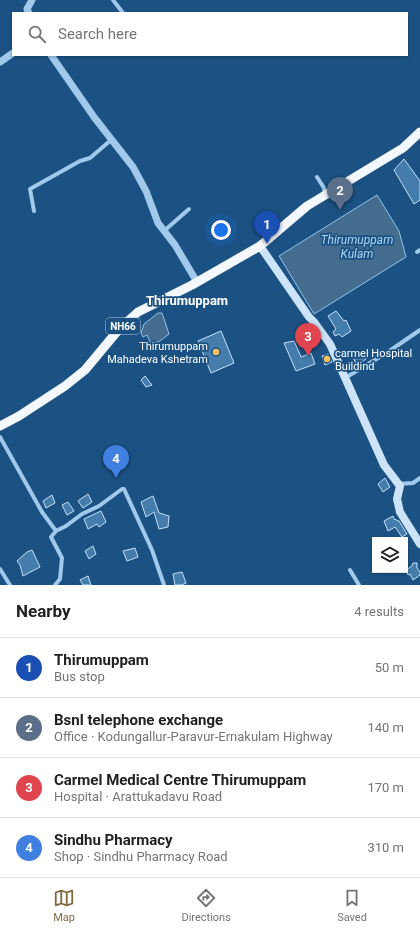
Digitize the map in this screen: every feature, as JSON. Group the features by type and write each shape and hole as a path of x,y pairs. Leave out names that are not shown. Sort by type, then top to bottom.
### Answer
{"highway":[{"name":"NH66","path":"0,426 65,386 85,370 120,328 138,312 197,282 260,246 307,206 403,148 420,132"}],"main road":[{"path":"260,246 309,317 330,344 384,465 400,486 398,499 400,512 420,544"}],"street":[{"path":"28,12 27,10 32,0"},
{"path":"113,0 122,12"},
{"path":"0,62 12,54"},
{"path":"52,56 94,118 133,167 146,191 158,223 175,245 197,282"},
{"path":"34,211 30,189 80,161 90,158 111,140"},
{"path":"317,177 324,188 325,195"},
{"path":"163,231 189,209"},
{"path":"345,378 388,352 420,330"},
{"path":"0,437 42,512 56,531"},
{"path":"398,484 413,483 420,478"},
{"path":"55,585 60,579 62,558 51,537 56,531 66,526 82,514 99,506 122,489 124,489 148,539 164,585"},
{"path":"0,569 10,585"},
{"path":"350,570 359,585"}],"water":[{"name":"Thirumuppam Kulam","path":"377,195 399,231 406,257 314,314 279,256"},
{"path":"158,313 162,313 169,334 160,341 151,344 147,335 143,337 141,333 144,324"}],"building":[{"path":"404,159 420,181 420,200 414,204 394,170"},
{"path":"336,311 344,321 346,320 351,331 342,337 339,334 335,336 333,332 336,329 328,316"},
{"name":"Thirumuppam Mahadeva Kshetram","path":"221,331 234,363 211,373 198,341"},
{"path":"294,341 301,357 311,353 315,364 296,371 284,343"},
{"path":"364,351 367,358 357,366 353,357"},
{"name":"carmel Hospital Buildind","path":"328,354 332,362 325,365 322,356"},
{"path":"145,376 152,385 146,387 141,380"},
{"path":"385,478 390,487 383,492 378,484"},
{"path":"88,494 92,502 83,508 78,501"},
{"path":"52,495 55,503 46,508 43,501"},
{"path":"153,496 159,513 169,516 168,527 159,529 154,512 146,517 141,502"},
{"path":"68,502 74,511 67,515 62,505"},
{"path":"101,511 106,522 99,527 97,524 88,529 84,519"},
{"path":"393,516 394,519 399,521 407,534 402,537 395,527 388,531 384,521"},
{"path":"93,546 96,554 89,559 85,551"},
{"path":"135,548 138,557 127,561 123,551"},
{"path":"32,550 40,567 23,576 20,565 17,561 27,552"},
{"path":"413,563 417,563 417,568 420,572 420,575 413,580 410,574 408,575 407,573 408,569 412,566"},
{"path":"182,572 186,583 182,585 175,585 173,574"},
{"path":"88,576 91,585 83,585 80,580"}],"place":[{"name":"Bsnl telephone exchange","path":"340,210"},
{"name":"Thirumuppam","path":"267,244"},
{"name":"Thirumuppam Mahadeva Kshetram","path":"216,352"},
{"name":"Carmel Medical Centre Thirumuppam","path":"308,356"},
{"name":"carmel Hospital Buildind","path":"327,359"},
{"name":"Sindhu Pharmacy","path":"116,478"}],"district":[{"name":"Thirumuppam","path":"187,300"}]}
